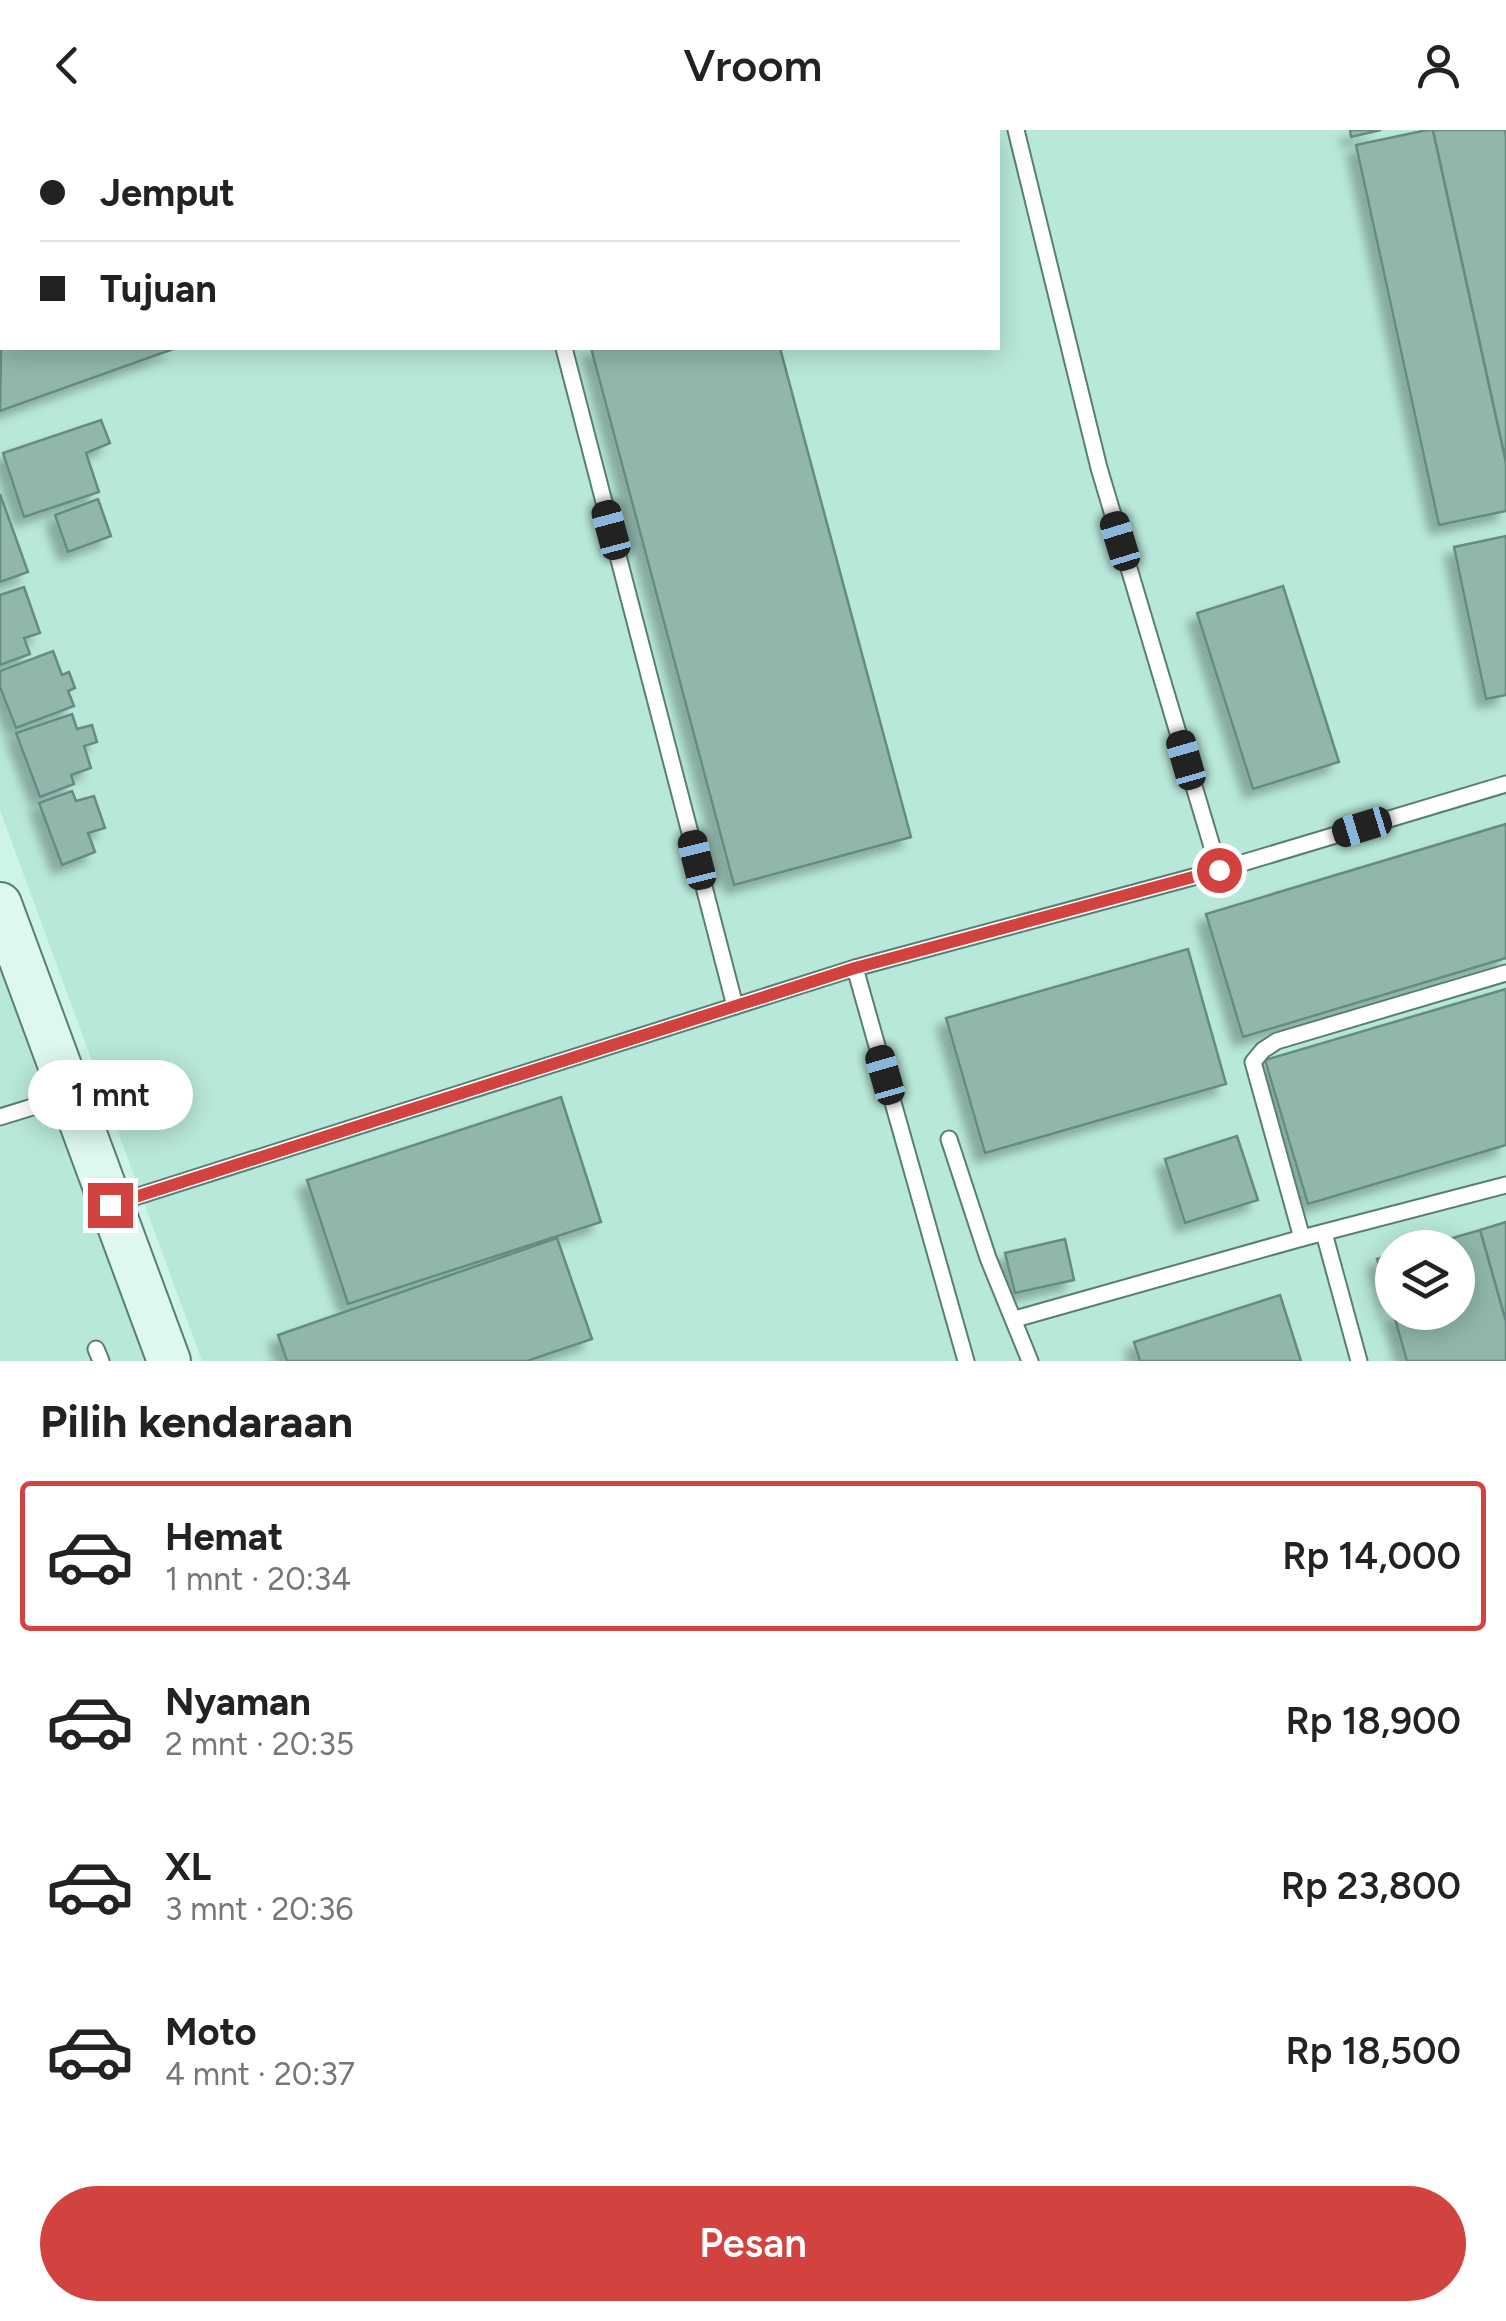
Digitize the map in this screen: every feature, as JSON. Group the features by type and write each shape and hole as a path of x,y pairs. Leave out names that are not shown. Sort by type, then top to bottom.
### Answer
{"main road":[{"path":"0,904 169,1361"}],"lane":[{"path":"1016,130 1099,468 1219,870"},
{"path":"565,350 736,1006"},
{"path":"110,1205 855,968 1219,870 1506,784"},
{"path":"855,968 966,1361"},
{"path":"1302,1238 1253,1062 1277,1041 1506,973"},
{"path":"0,1117 70,1096"},
{"path":"949,1139 988,1258 1030,1361"},
{"path":"1016,1320 1302,1238 1506,1185"},
{"path":"1324,1233 1359,1361"}],"shaded area":[{"path":"1000,130 1506,130 1506,1361 202,1361 0,810 0,350 1000,350"},
{"path":"0,970 68,1152 145,1361 0,1361"}],"building":[{"path":"1350,130 1381,130 1351,137"},
{"path":"1433,130 1506,462 1506,511 1439,525 1356,145"},
{"path":"1433,130 1505,130 1506,462"},
{"path":"1,350 170,350 0,411"},
{"path":"592,350 781,350 911,837 734,885"},
{"path":"101,420 110,443 86,453 99,492 24,517 3,453"},
{"path":"0,494 28,572 0,582"},
{"path":"98,499 111,536 68,552 55,515"},
{"path":"1506,536 1506,695 1486,699 1454,547"},
{"path":"1283,586 1339,762 1253,789 1197,613"},
{"path":"24,587 40,633 24,638 30,654 0,665 0,595"},
{"path":"53,651 62,675 69,672 75,688 68,691 74,706 16,728 0,687 0,671"},
{"path":"72,714 77,729 92,725 97,742 84,746 91,768 71,775 74,784 40,797 16,733"},
{"path":"72,791 76,801 94,796 105,828 88,833 95,852 62,865 39,803"},
{"path":"1506,824 1506,958 1243,1037 1206,914"},
{"path":"1188,949 1226,1084 985,1153 946,1018"},
{"path":"1506,989 1506,1145 1308,1204 1265,1060"},
{"path":"561,1097 601,1222 348,1304 307,1180"},
{"path":"1237,1136 1258,1200 1185,1223 1165,1159"},
{"path":"1506,1222 1506,1322 1480,1230"},
{"path":"1480,1230 1506,1322 1506,1361 1407,1361 1398,1330 1475,1330 1475,1231"},
{"path":"557,1238 592,1339 527,1361 287,1361 278,1335"},
{"path":"1065,1239 1074,1280 1015,1293 1005,1253"},
{"path":"1280,1295 1301,1361 1140,1361 1134,1342"}],"route":[{"path":"110,1205 855,968 1219,870"}]}
